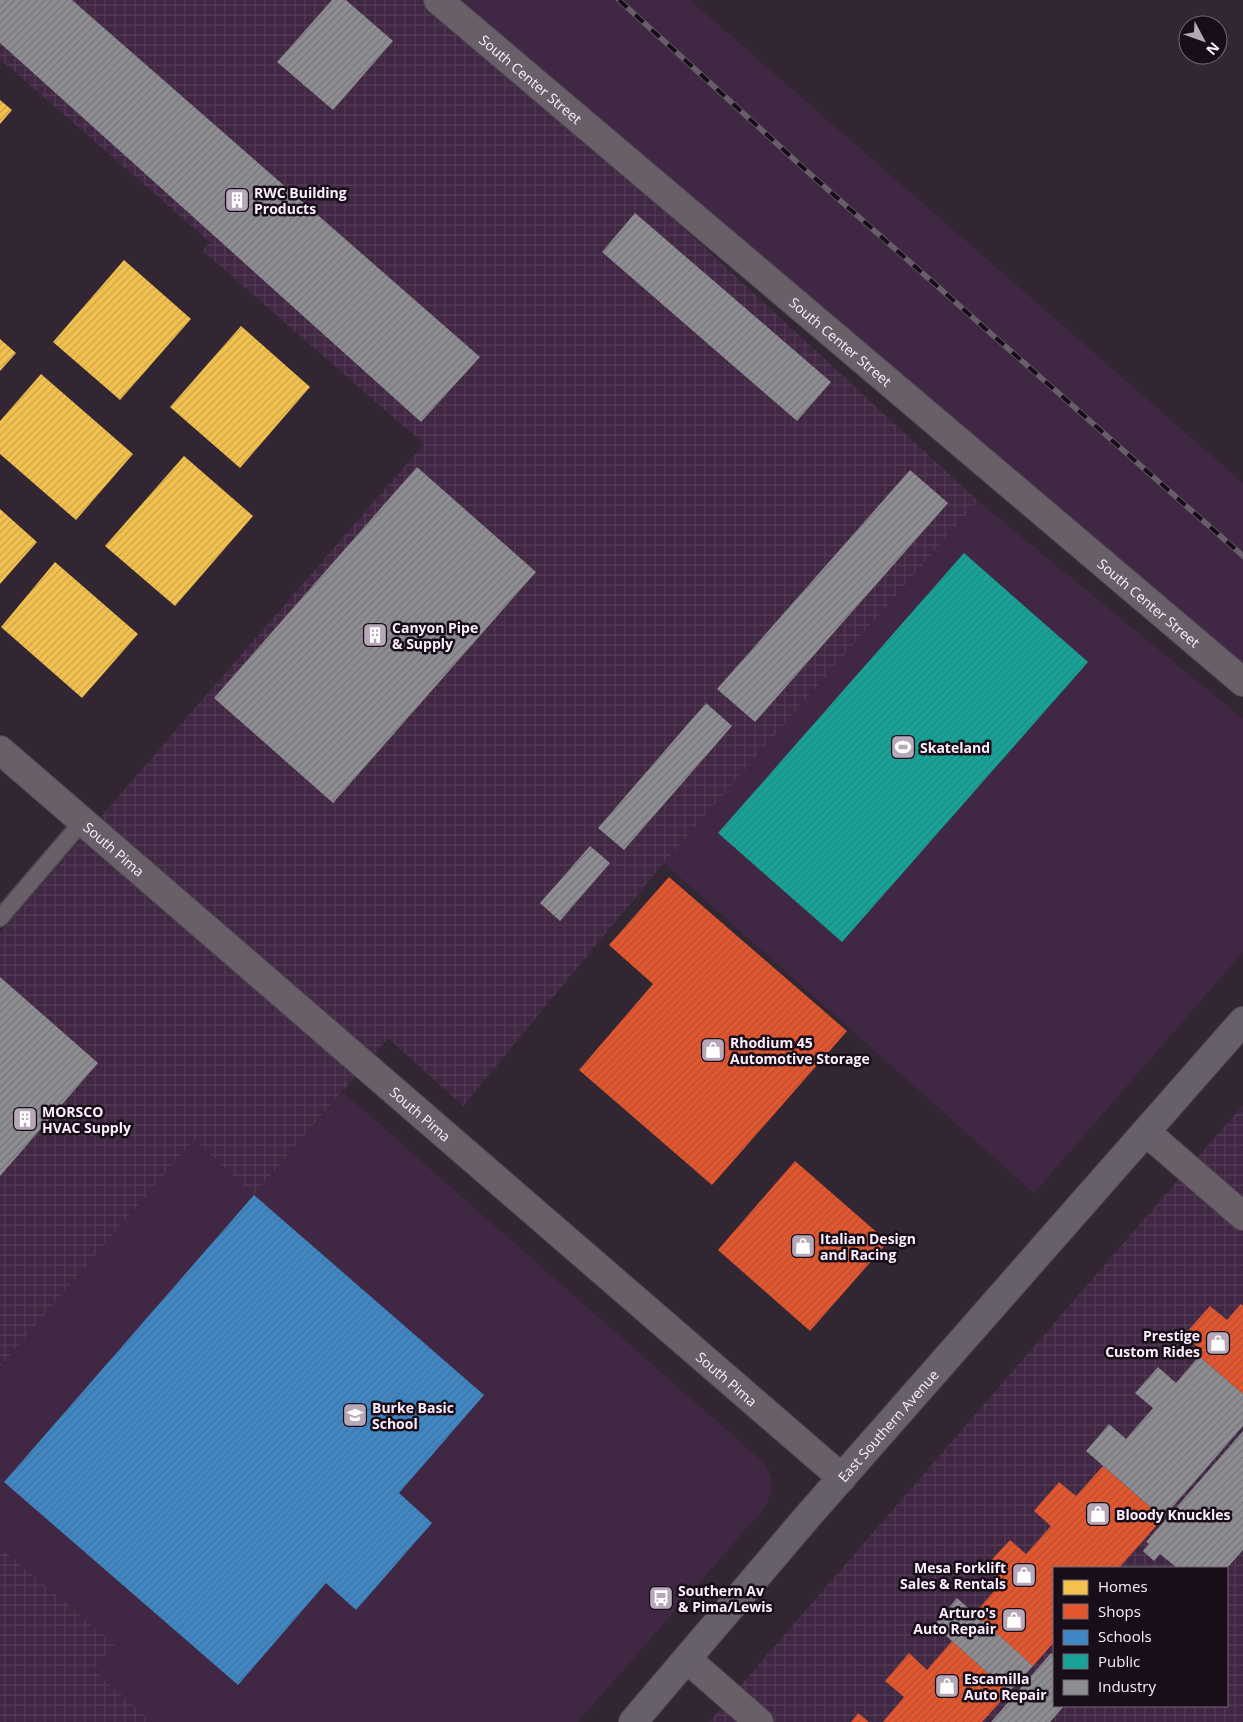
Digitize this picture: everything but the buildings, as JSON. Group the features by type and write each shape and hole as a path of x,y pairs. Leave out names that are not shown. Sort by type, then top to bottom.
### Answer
{"main road":[{"name":"East Southern Avenue","path":"633,1722 842,1478 1243,1021"}],"street":[{"name":"South Center Street","path":"438,0 1243,682"},
{"name":"South Pima","path":"0,750 842,1478"},
{"path":"1146,1132 1243,1216"},
{"path":"688,1660 759,1722"}],"lane":[{"path":"0,918 82,822"}],"shaded area":[{"path":"0,0 437,0 978,501 664,863 463,1106 388,1038 254,1195 194,1140 0,1367 0,933 424,444 203,251 210,242 0,59"},
{"path":"455,0 690,0 1243,483 1243,681"},
{"path":"978,501 1243,719 1243,952 1034,1193 664,863"},
{"name":"Burke Basic School","path":"343,1092 764,1463 771,1477 771,1493 766,1506 578,1722 152,1722 92,1670 115,1645 0,1547 0,1367 194,1140 254,1195"},
{"path":"1243,1105 1243,1722 709,1722"},
{"path":"0,1547 115,1645 93,1670 152,1722 0,1722"}],"railway":[{"path":"619,0 809,173 1243,556"}],"place":[{"name":"RWC Building Products","path":"237,200"},
{"name":"Canyon Pipe & Supply","path":"375,635"},
{"name":"Skateland","path":"903,747"},
{"name":"Rhodium 45 Automotive Storage","path":"713,1050"},
{"name":"MORSCO HVAC Supply","path":"25,1119"},
{"name":"Italian Design and Racing","path":"803,1246"},
{"name":"Prestige Custom Rides","path":"1218,1343"},
{"name":"Burke Basic School","path":"355,1415"},
{"name":"Bloody Knuckles","path":"1098,1514"},
{"name":"Mesa Forklift Sales & Rentals","path":"1024,1575"},
{"name":"Southern Av & Pima/Lewis","path":"661,1598"},
{"name":"Arturo's Auto Repair","path":"1014,1620"},
{"name":"Escamilla Auto Repair","path":"947,1686"}]}
